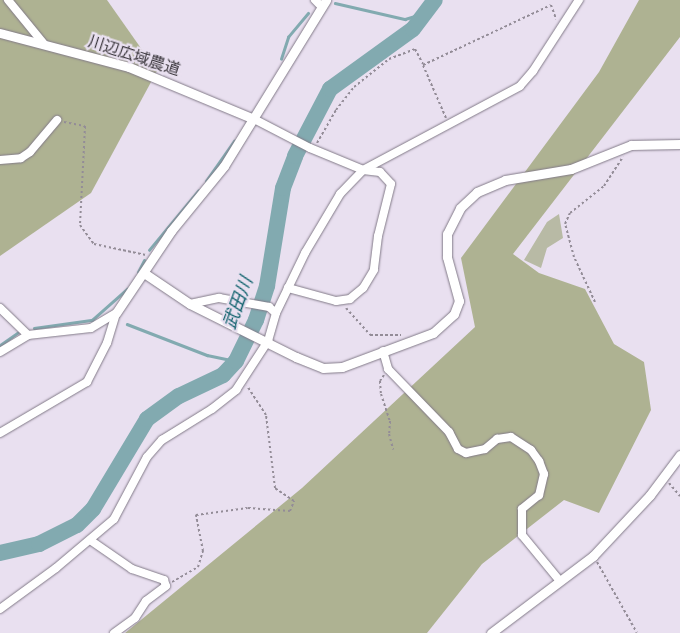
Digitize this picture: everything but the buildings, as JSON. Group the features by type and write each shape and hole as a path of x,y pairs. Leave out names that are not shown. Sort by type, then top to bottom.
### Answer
{"street":[{"path":"8,0 44,44"},
{"path":"0,609 90,540 114,519 147,457 162,440 226,400 244,380 325,214 363,170 520,86 579,0"},
{"path":"0,433 87,382 107,343 116,313 144,273 152,256 224,166 254,119 320,2"},
{"name":"川辺広域農道","path":"0,33 129,67 254,119"},
{"path":"254,119 286,138 312,149 363,170 380,172 391,184 378,236 372,276 356,294 342,301 288,288"},
{"path":"0,160 21,158 30,152 56,120"},
{"path":"144,273 190,304 322,368 342,367 433,334 454,314 459,301 446,242 451,222 467,200 488,185 564,171 631,145 680,144"},
{"path":"190,304 219,298 270,306 276,313"},
{"path":"0,308 28,335"},
{"path":"0,352 28,335 91,328 116,313"},
{"path":"383,351 388,369 450,432 458,449 466,453 485,449 497,439 511,437 531,450 544,474 539,495 522,509 522,535 559,580"},
{"path":"491,633 593,556 664,477 680,455"},
{"path":"90,540 132,569 164,580 166,586 146,601 135,618 114,633"}],"path":[{"path":"423,65 551,5 560,29"},
{"path":"312,149 336,110 354,87 389,59 415,49 449,124"},
{"path":"56,120 85,126 80,226 94,244 152,256"},
{"path":"595,302 574,257 565,224 570,213 604,186 631,145"},
{"path":"342,301 370,335 408,335"},
{"path":"388,369 380,381 394,450"},
{"path":"166,586 198,567 203,551 196,515 248,508 290,511 294,501 275,488 266,415 244,380"},
{"path":"664,477 680,496"},
{"path":"593,556 638,633"}],"green space":[{"path":"0,0 107,0 157,71 91,193 0,256"},
{"path":"639,0 680,0 680,37 513,254 539,273 585,289 614,344 644,362 651,410 599,513 564,500 482,564 427,633 125,633 302,488 475,327 461,258 599,72"},
{"path":"559,214 563,238 547,248 541,268 524,260 547,222"}],"waterway":[{"name":"武田川","path":"0,553 39,544 77,525 93,509 147,419 179,396 223,375 236,361 256,320 267,286 283,188 295,156 330,89 413,29 435,0"},
{"path":"335,3 405,19 425,13"},
{"path":"281,59 288,37 308,13"},
{"path":"206,181 234,141"},
{"path":"149,250 198,191"},
{"path":"138,272 144,260"},
{"path":"34,328 92,320 127,289"},
{"path":"127,324 207,355 236,361"},
{"path":"0,345 17,333"}]}
